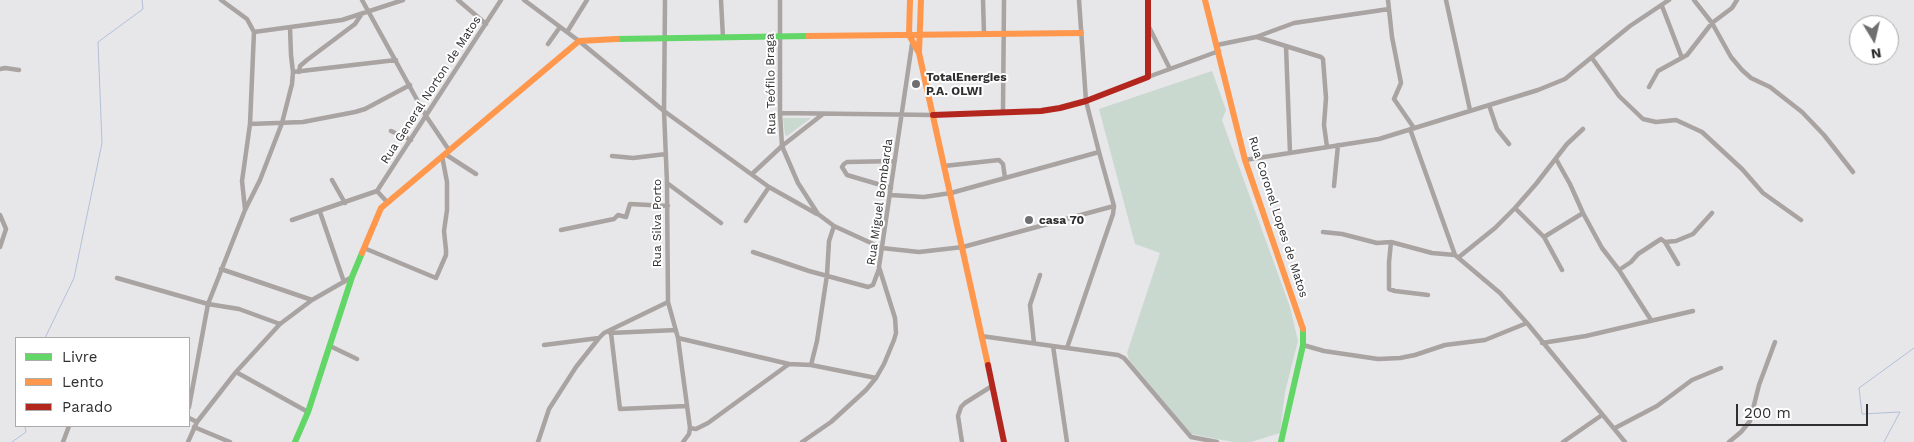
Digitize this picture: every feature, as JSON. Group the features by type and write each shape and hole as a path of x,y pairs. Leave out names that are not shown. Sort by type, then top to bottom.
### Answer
{"street":[{"path":"221,0 247,19 254,32 250,124 242,182 245,210"},
{"path":"362,0 410,85 445,153 447,182 447,210 444,231 446,255 436,278 364,248"},
{"path":"254,32 342,20 369,13 403,0"},
{"path":"458,0 486,24"},
{"name":"Rua General Norton de Matos","path":"377,191 501,0"},
{"path":"524,0 579,41 664,111 752,174 818,214"},
{"path":"567,32 588,0"},
{"name":"Rua Silva Porto","path":"666,0 664,111 668,183 668,302 678,338 690,428"},
{"path":"721,0 724,38"},
{"name":"Rua Teófilo Braga","path":"780,0 780,114 782,146 798,183 818,214 834,226 882,248 919,252 963,247 1114,206"},
{"path":"910,0 910,35 912,44 919,53"},
{"path":"921,0 919,53 963,247 1004,442"},
{"path":"983,0 984,34"},
{"path":"1003,112 1004,0"},
{"path":"1067,348 1113,214 1114,206 1086,101 1079,0"},
{"path":"1148,0 1148,77"},
{"name":"Rua Coronel Lopes de Matos","path":"1205,0 1245,160 1303,327 1303,345 1279,442"},
{"path":"1388,0 1392,37 1401,83 1394,99 1412,129 1457,256 1500,293 1625,442"},
{"path":"1446,0 1470,110"},
{"path":"1245,160 1379,138 1538,90 1565,78 1630,26 1669,0"},
{"path":"1694,0 1712,23 1731,57 1742,70 1751,78 1770,87 1802,112 1824,135 1853,172"},
{"path":"1649,87 1658,72 1690,51 1712,23 1732,8 1737,0"},
{"path":"1662,6 1682,58"},
{"path":"780,114 932,115 1041,111 1086,101 1170,69 1218,48 1294,24 1389,9"},
{"path":"190,402 208,304 282,123 296,72 307,60 355,24 361,15"},
{"path":"1148,25 1170,69"},
{"path":"548,44 560,27"},
{"path":"290,28 290,55 296,72"},
{"path":"295,442 308,412 352,277 377,215 387,202 579,41 592,39 1081,33"},
{"path":"1256,37 1323,59 1326,98 1324,125 1327,146"},
{"name":"Rua Miguel Bombarda","path":"802,442 831,422 852,404 876,378 888,358 896,333 895,318 879,267 912,44"},
{"path":"1286,46 1290,153"},
{"path":"1592,58 1619,96 1643,119 1656,122 1676,120 1702,132 1742,169 1763,192 1801,220"},
{"path":"296,72 396,60"},
{"path":"0,69 19,70"},
{"path":"250,124 303,122 355,112 365,109 410,85"},
{"path":"1490,104 1499,133 1510,144"},
{"path":"752,174 782,146 824,113"},
{"path":"1323,232 1342,234 1377,243 1391,242 1432,253 1457,256 1495,228 1515,208 1567,144 1583,128"},
{"path":"391,131 411,140"},
{"path":"1334,186 1338,145"},
{"path":"890,195 924,197 951,193 1100,152"},
{"path":"445,153 476,174"},
{"path":"612,156 634,158 666,154"},
{"path":"1556,159 1602,248 1619,270 1651,320"},
{"path":"944,166 999,160 1003,164 1005,178"},
{"path":"891,188 847,175 842,167 847,162 895,161"},
{"path":"332,180 345,203"},
{"path":"668,183 721,223"},
{"path":"746,221 770,186"},
{"path":"292,220 377,191 387,202"},
{"path":"561,230 614,219 618,216 626,217 630,204 668,206"},
{"path":"1515,208 1544,237 1562,270"},
{"path":"320,212 344,282"},
{"path":"1544,237 1583,213"},
{"path":"1619,270 1638,254 1661,239 1665,242 1676,241 1693,234 1712,213"},
{"path":"0,215 6,229 0,247"},
{"path":"811,364 817,341 827,275 829,241 834,226"},
{"path":"1391,242 1389,289 1428,295"},
{"path":"1665,242 1678,264"},
{"path":"753,252 809,271 870,287 875,282 879,267"},
{"path":"221,269 312,300"},
{"path":"1034,343 1030,305 1040,275"},
{"path":"188,442 196,425 236,372 280,324 312,300 352,277"},
{"path":"117,278 208,304 239,309 280,324"},
{"path":"538,442 543,423 553,402 576,367 599,338 604,333 668,302"},
{"path":"1542,343 1586,336 1693,311"},
{"path":"1303,345 1324,351 1378,359 1400,358 1445,345 1485,340 1527,323"},
{"path":"604,333 676,330"},
{"path":"611,333 620,409 686,406"},
{"path":"981,336 1118,355 1124,358 1191,438 1217,442"},
{"path":"544,345 599,338"},
{"path":"678,338 788,364 811,364 876,378"},
{"path":"1729,442 1742,432 1750,421 1759,385 1775,342"},
{"path":"330,346 357,359"},
{"path":"1053,346 1067,442"},
{"path":"683,442 689,434 690,428 696,429 708,423 788,364"},
{"path":"1614,428 1657,406 1677,389 1692,380 1721,368"},
{"path":"236,372 308,412"},
{"path":"962,442 958,418 961,408 965,403 992,386"},
{"path":"1563,442 1602,415"},
{"path":"190,419 196,425 230,442"},
{"path":"64,442 69,427"},
{"path":"1186,442 1191,438"}],"shaded area":[{"path":"1212,71 1226,110 1222,120 1290,307 1298,341 1285,392 1280,433 1251,442 1233,442 1191,434 1129,360 1127,353 1160,253 1135,244 1099,109"},
{"path":"783,118 811,118 787,136 785,135"}],"waterway":[{"path":"45,337 74,278 102,143 98,42 143,9 142,0"},
{"path":"1884,442 1900,412 1862,414 1859,388 1914,348"},
{"path":"12,442 26,432 25,427"}],"traffic: fast":[{"path":"617,39 808,36"},
{"path":"295,442 308,412 352,277 362,253"},
{"path":"1281,442 1303,345 1303,329"}],"traffic: slow":[{"path":"910,0 909,35 919,53 988,365"},
{"path":"919,53 921,0"},
{"path":"1205,0 1245,160 1303,329"},
{"path":"808,36 1081,33"},
{"path":"362,253 381,208 579,41 617,39"}],"traffic: jam":[{"path":"933,115 1041,111 1060,108 1086,101 1148,77 1148,0"},
{"path":"988,365 1004,442"}],"place":[{"name":"TotalEnergies P.A. OLWI","path":"916,84"},
{"name":"casa 70","path":"1029,220"}]}
